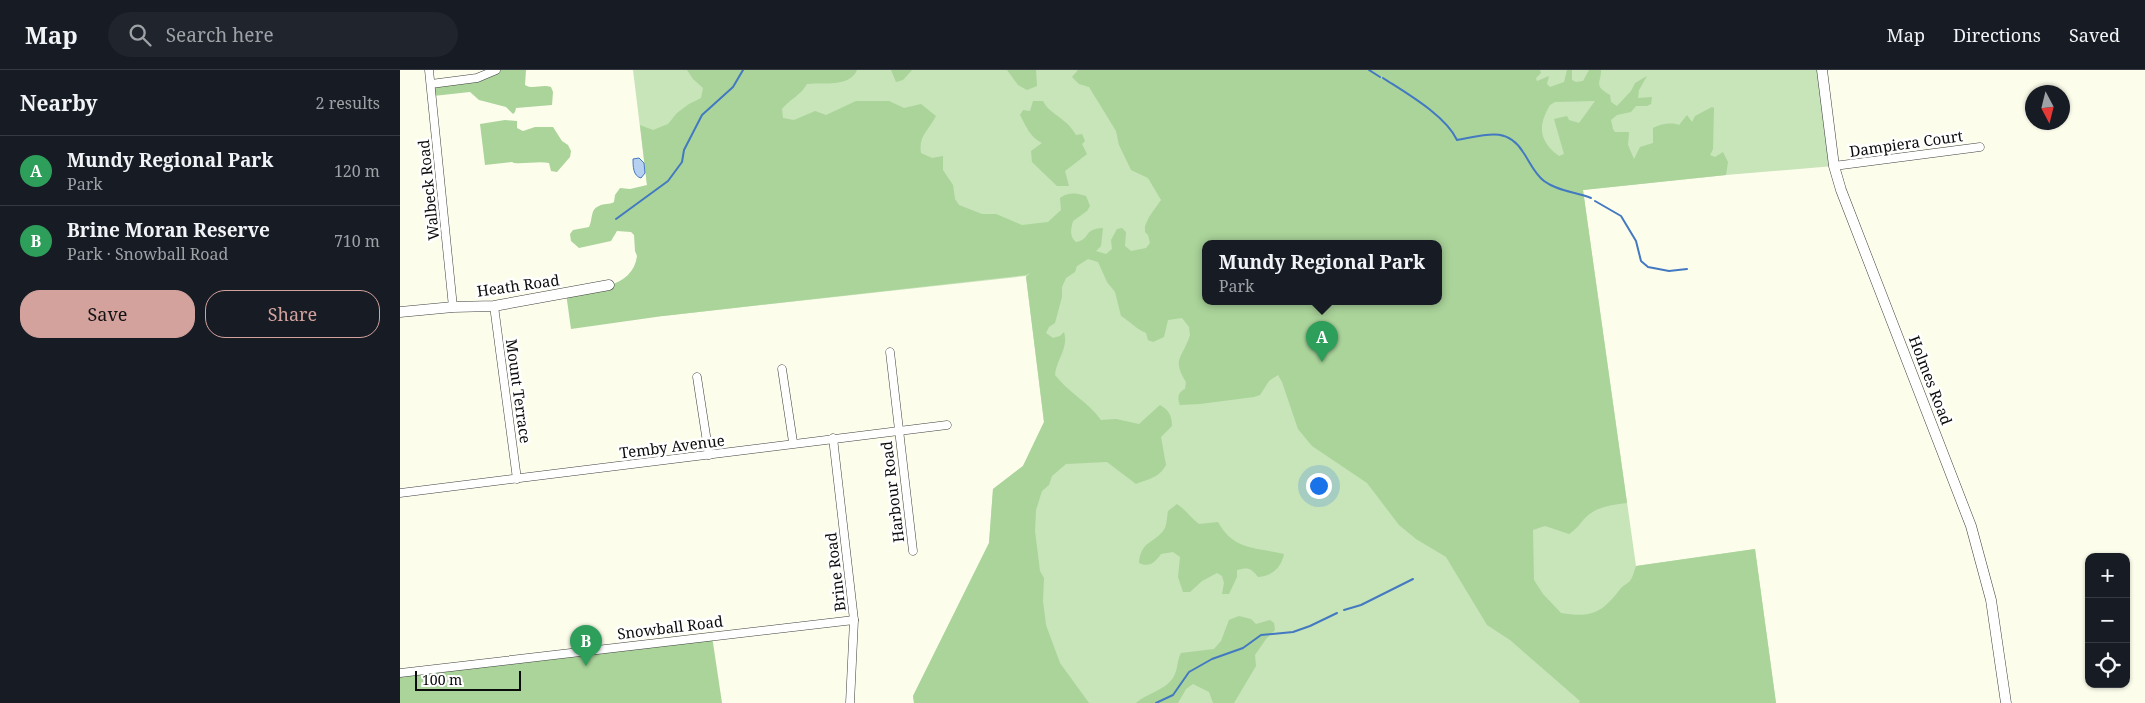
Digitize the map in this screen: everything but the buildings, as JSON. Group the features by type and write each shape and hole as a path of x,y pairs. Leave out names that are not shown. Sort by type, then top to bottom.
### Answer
{"street":[{"name":"Walbeck Road","path":"429,70 453,307"},
{"path":"431,84 477,78 496,70"},
{"name":"Holmes Road","path":"1822,70 1834,166 1841,190 1971,526 1991,600 2006,703"},
{"name":"Dampiera Court","path":"1834,166 1980,147"},
{"name":"Heath Road","path":"400,312 453,307 494,306 609,286"},
{"name":"Mount Terrace","path":"494,306 517,479"},
{"name":"Harbour Road","path":"890,352 913,551"},
{"path":"782,369 793,442"},
{"path":"697,377 709,455"},
{"name":"Temby Avenue","path":"400,493 947,424"},
{"name":"Brine Road","path":"833,438 854,620 850,703"},
{"name":"Snowball Road","path":"400,673 854,620"}],"green space":[{"path":"498,70 526,70 525,85 531,87 551,87 553,92 552,105 516,108 513,114 506,107 479,100 470,92 433,96 432,85"},
{"path":"633,70 1822,70 1834,166 1583,190 1636,566 1755,549 1776,703 914,703 913,696 989,543 993,489 1023,466 1044,422 1026,276 663,316"},
{"path":"687,70 857,70 848,80 842,82 807,84 782,109 783,118 794,120 815,111 826,115 856,101 889,101 904,108 921,104 936,116 921,142 921,153 932,158 943,156 943,170 953,185 955,199 959,205 982,214 996,214 1022,225 1048,222 1061,210 1060,198 1063,196 1079,194 1086,196 1090,206 1087,211 1073,221 1071,235 1076,242 1081,241 1092,230 1103,228 1101,246 1096,251 1106,254 1112,249 1111,240 1117,229 1122,228 1126,232 1125,246 1131,251 1146,248 1150,243 1145,232 1145,226 1161,200 1148,178 1131,170 1119,145 1116,131 1089,87 1079,84 1072,77 1078,70 1540,70 1541,73 1536,78 1537,81 1549,76 1547,84 1550,87 1564,82 1567,70 1572,70 1572,80 1576,82 1583,81 1589,70 1601,70 1599,84 1601,89 1610,95 1611,102 1617,106 1631,91 1635,83 1647,76 1639,90 1638,98 1652,97 1651,104 1636,106 1631,112 1617,115 1611,120 1615,132 1629,132 1628,145 1634,159 1640,147 1653,143 1653,128 1666,124 1679,125 1687,115 1692,122 1695,116 1712,107 1714,108 1713,149 1710,155 1715,157 1723,152 1728,162 1726,175 1583,190 1627,503 1595,510 1569,534 1545,526 1533,530 1534,580 1543,594 1561,613 1589,614 1602,608 1630,581 1636,566 1755,549 1776,703 1579,703 1580,701 1510,640 1487,625 1446,557 1416,539 1399,525 1367,483 1312,446 1298,429 1278,375 1269,381 1260,395 1254,397 1180,405 1179,396 1185,389 1186,382 1179,368 1179,363 1190,335 1189,327 1182,318 1168,320 1164,337 1153,342 1148,340 1146,333 1121,316 1115,292 1107,282 1098,262 1088,259 1077,266 1075,272 1066,278 1062,287 1062,297 1055,323 1049,327 1046,333 1053,338 1060,336 1064,332 1064,349 1055,375 1101,420 1116,419 1139,424 1160,405 1169,414 1172,426 1161,437 1166,465 1157,475 1136,484 1107,462 1066,464 1052,476 1049,485 1042,491 1036,510 1035,531 1040,571 1044,578 1043,601 1046,625 1060,663 1089,703 914,703 913,696 989,543 993,489 1023,466 1044,422 1026,277 1030,273 1026,275 663,316 571,329 566,293 598,288 619,281 628,275 634,267 637,256 634,235 631,232 617,231 611,241 579,248 571,241 570,234 573,230 589,227 596,207 614,202 615,195 620,188 630,189 647,185 640,125 653,130 668,124 677,113 701,98 703,88","holes":["1595,101 1579,123 1569,120 1567,116 1554,119 1564,154 1559,156 1547,145 1542,132 1542,126 1543,119 1550,105 1555,102"]},
{"path":"891,70 912,70 903,80 896,82"},
{"path":"1007,70 1036,70 1037,86 1027,90 1018,85"},
{"path":"1033,101 1043,101 1049,109 1068,124 1076,135 1082,134 1085,141 1082,144 1087,154 1065,171 1069,186 1057,186 1032,162 1031,151 1042,143 1031,134 1020,115 1023,110 1030,111"},
{"path":"505,120 517,121 517,128 523,131 535,127 553,127 562,141 568,145 571,151 570,157 557,172 551,171 549,163 545,162 512,162 485,165 480,124"},
{"path":"1177,504 1199,524 1218,522 1231,538 1239,543 1284,554 1281,563 1272,573 1258,577 1249,569 1237,570 1237,577 1229,594 1222,594 1224,583 1222,576 1217,573 1202,581 1190,592 1183,592 1178,577 1180,557 1173,552 1161,554 1154,562 1146,565 1139,563 1143,550 1165,528 1168,511"},
{"path":"1239,616 1251,619 1256,624 1270,620 1274,623 1275,630 1255,655 1256,666 1234,703 1213,703 1209,692 1193,684 1186,689 1178,703 1136,703 1171,681 1181,653 1214,649 1221,641 1229,620"},
{"path":"712,636 722,703 400,703 400,673"}],"water":[{"path":"639,158 644,163 645,173 641,178 635,173 633,165 633,159"}],"waterway":[{"path":"616,219 668,181 682,162 684,150 702,115 733,87 743,70"},
{"path":"1369,70 1380,77"},
{"path":"1383,78 1434,113 1444,122 1457,140 1493,134 1509,138 1523,152 1544,181 1561,189 1591,198"},
{"path":"1595,201 1621,216 1636,241 1641,261 1648,267 1669,271 1687,269"},
{"path":"1344,610 1361,605 1413,579"},
{"path":"1156,703 1173,695 1189,672 1212,659 1243,648 1261,635 1293,632 1337,613"}],"place":[{"name":"Mundy Regional Park","path":"1322,362"},
{"name":"Brine Moran Reserve","path":"586,666"}]}
